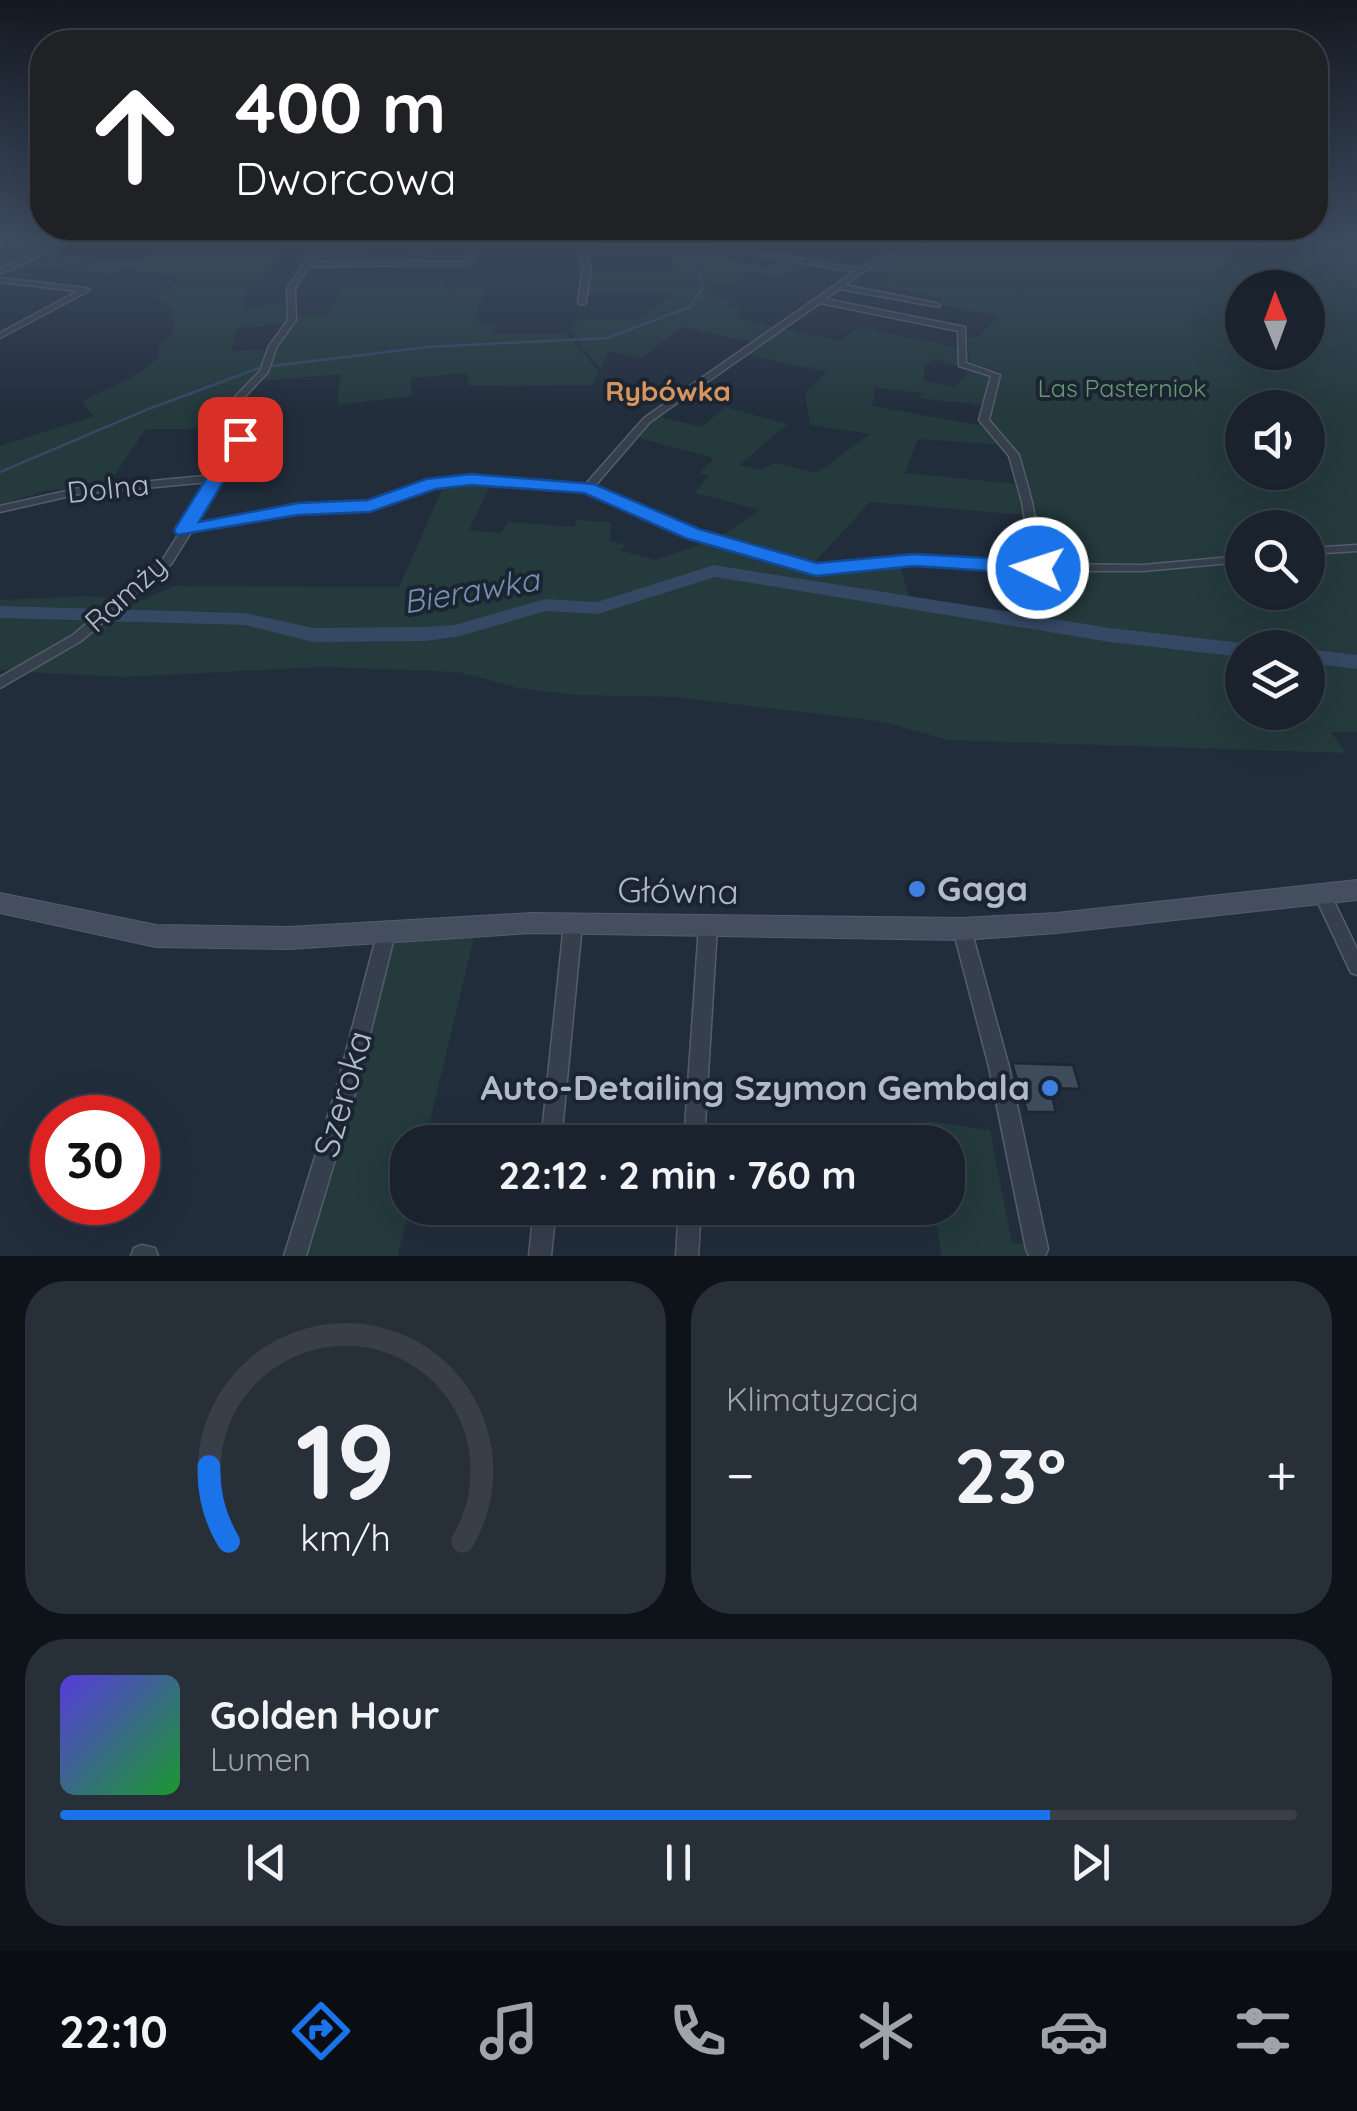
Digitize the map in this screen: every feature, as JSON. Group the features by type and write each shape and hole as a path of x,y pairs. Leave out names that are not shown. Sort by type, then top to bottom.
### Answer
{"main road":[{"name":"Główna","path":"0,904 94,924 192,938 289,938 387,930 573,924 962,929 1357,890"}],"street":[{"path":"0,336 72,298"},
{"name":"Ramży","path":"0,683 94,624 168,562 240,439 234,403 264,372 273,346 292,320 290,298"},
{"path":"582,303 583,298"},
{"path":"588,488 659,410 821,298"},
{"path":"898,298 936,305"},
{"path":"818,300 962,329 962,364 996,375 984,420 1014,455 1038,568"},
{"name":"Dolna","path":"0,509 79,491 217,478"},
{"path":"184,530 298,509 370,506 445,480 588,488 692,534 816,570 914,560 1038,568 1143,568 1225,561"},
{"path":"1325,551 1357,548"},
{"path":"1322,894 1357,967"},
{"path":"553,1125 573,924"},
{"path":"695,1125 708,926"},
{"path":"962,929 999,1066 1037,1249"},
{"name":"Szeroka","path":"295,1256 346,1090 387,930"},
{"path":"540,1256 543,1225"},
{"path":"687,1256 689,1225"}],"green space":[{"path":"156,298 243,298 245,308 288,302 286,323 236,329 231,351 268,349 264,362 235,402 230,429 146,429 109,483 44,491 0,505 0,446 94,416 82,402 142,372 159,357 159,345 174,332 171,306"},
{"path":"337,298 481,298 475,319 479,324 495,324 492,334 566,333 598,371 594,385 469,386 467,373 411,378 412,396 337,405 341,374 262,381 276,345 297,314 329,314"},
{"path":"670,298 721,298 733,300 725,307 742,310 735,318 773,327 752,342 681,327 642,358 608,351 601,370 568,329 579,318 637,319"},
{"name":"Las Pasterniok","path":"942,298 1225,298 1225,370 1325,370 1325,298 1357,298 1357,732 1331,732 1346,753 949,740 878,721 675,697 577,695 518,688 458,672 322,667 124,677 26,672 132,599 144,600 173,586 399,587 445,483 486,483 491,484 469,530 501,533 508,522 574,527 577,520 611,522 610,541 626,545 620,550 655,560 708,542 814,573 900,565 910,600 712,569 657,585 676,587 714,575 1225,651 1225,730 1325,730 1325,630 1225,630 1225,647 1051,624 1056,573 1039,555 1016,454 990,423 1001,372 970,363 967,338 980,336 997,316 938,304","holes":["132,616 249,616 316,632 466,628 424,636 317,637 243,620"]},
{"path":"858,327 959,348 958,366 936,359 924,365 924,381 955,387 971,370 991,375 993,380 983,405 919,398 922,393 875,388 872,406 978,425 980,419 1005,445 918,439 905,473 1019,484 1027,515 870,502 811,566 720,537 760,510 695,493 709,476 700,473 714,458 636,437 656,416 702,427 725,407 788,424 739,465 761,470 775,463 817,473 870,434 810,425 805,393 827,372 748,355 782,328 840,341"},
{"path":"116,598 45,654 29,663 0,670 0,600"},
{"path":"474,937 429,1125 390,1125 390,1225 405,1225 398,1256 301,1256 393,943"},
{"path":"965,1126 990,1130 1012,1243 1031,1244 1033,1256 941,1256 937,1225 965,1225"}],"building":[{"name":"Auto-Detailing Szymon Gembala","path":"1012,1063 1073,1065 1080,1089 1050,1088 1056,1112 1027,1112"}],"waterway":[{"path":"272,366 427,347 607,338 690,307 696,298"},
{"path":"0,472 146,410 259,368"},
{"name":"Bierawka","path":"0,612 245,619 313,635 425,634 456,631 545,605 598,608 714,571 1110,635 1225,648"},
{"name":"Bierawka","path":"1325,658 1357,662"}],"place":[{"name":"Gaga","path":"917,889"},
{"name":"Auto-Detailing Szymon Gembala","path":"1050,1088"}],"district":[{"name":"Rybówka","path":"668,391"}],"route":[{"path":"240,439 184,530 298,509 370,506 433,483 457,479 588,488 692,534 816,570 914,560 1038,568"}]}
